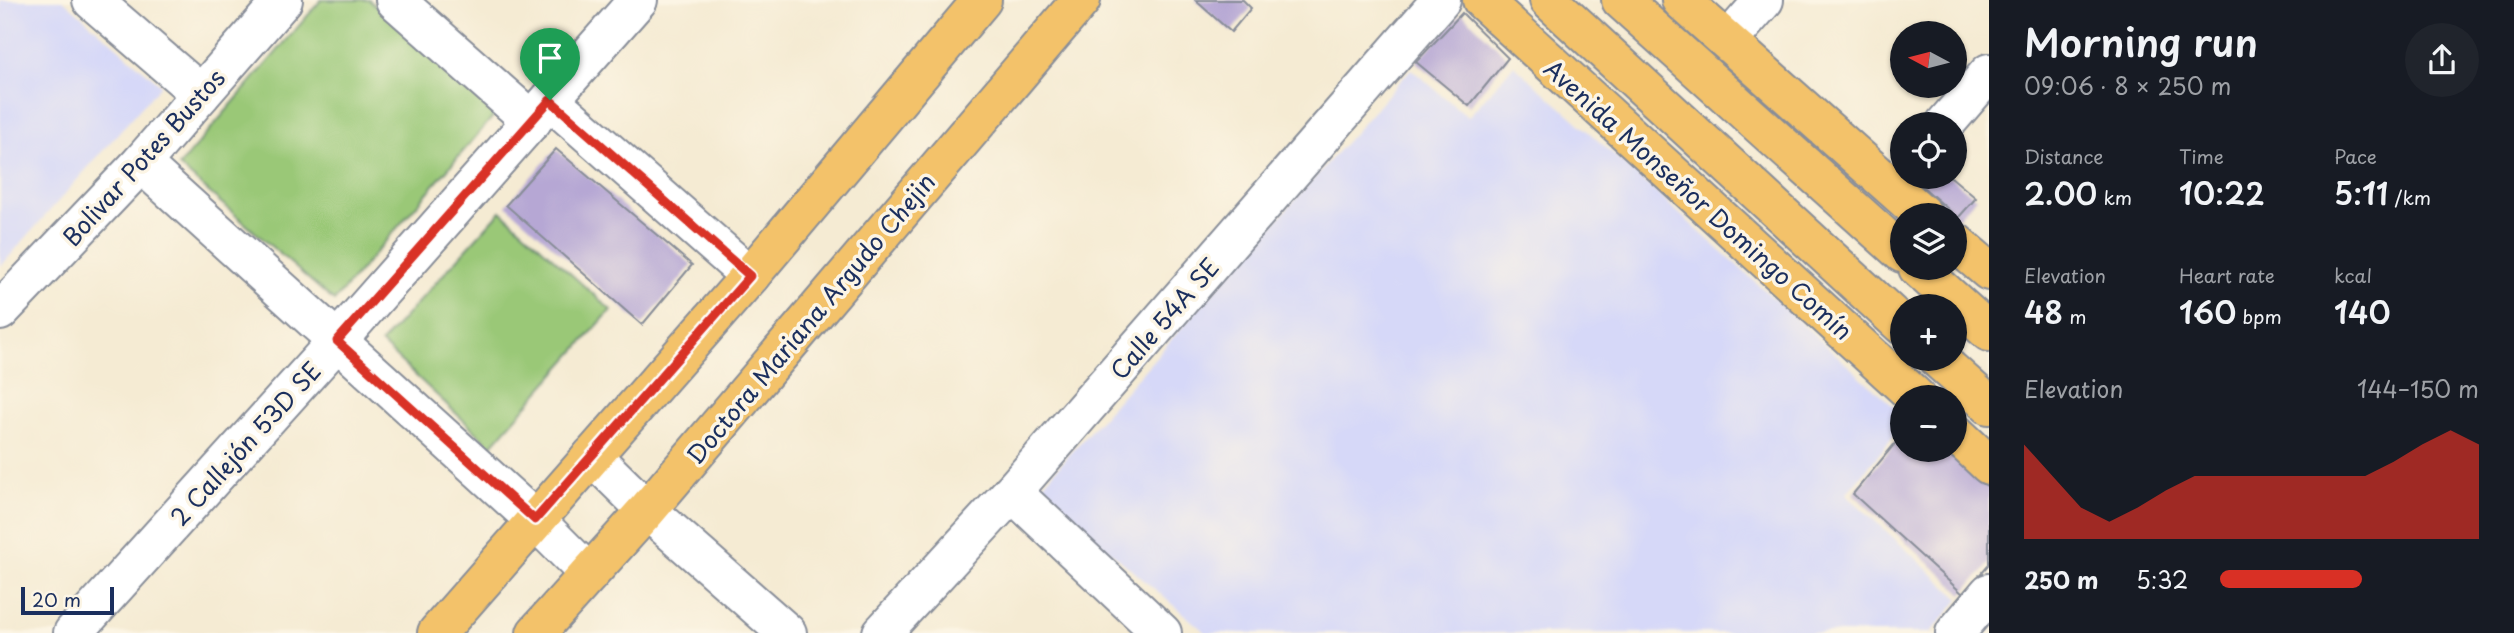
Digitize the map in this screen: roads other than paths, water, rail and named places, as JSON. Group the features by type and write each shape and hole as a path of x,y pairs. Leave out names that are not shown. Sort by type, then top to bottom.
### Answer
{"main road":[{"path":"437,633 750,276 982,0"},
{"name":"Doctora Mariana Argudo Chejin","path":"536,633 647,510 1081,0"},
{"name":"Avenida Monseñor Domingo Comín","path":"1482,0 1903,385"},
{"name":"Avenida Monseñor Domingo Comín","path":"1549,0 1890,314"},
{"path":"1621,0 1890,242"},
{"path":"1681,0 1890,176"},
{"path":"1902,189 1913,203"},
{"path":"1967,252 1989,271"},
{"path":"1931,280 1989,332"},
{"path":"1951,371 1989,405"},
{"path":"1967,444 1989,465"}],"street":[{"path":"92,0 201,94"},
{"name":"Bolivar Potes Bustos","path":"0,311 141,163 283,0"},
{"path":"395,0 750,276"},
{"name":"2 Callejón 53D SE","path":"73,633 337,341 638,0"},
{"name":"Calle 54A SE","path":"882,633 1012,492 1441,0"},
{"path":"1728,41 1764,0"},
{"path":"1955,112 1989,73"},
{"path":"141,163 535,520 589,574"},
{"path":"592,456 647,510 787,633"},
{"path":"1012,492 1162,633"},
{"path":"1955,633 1989,593"}]}
